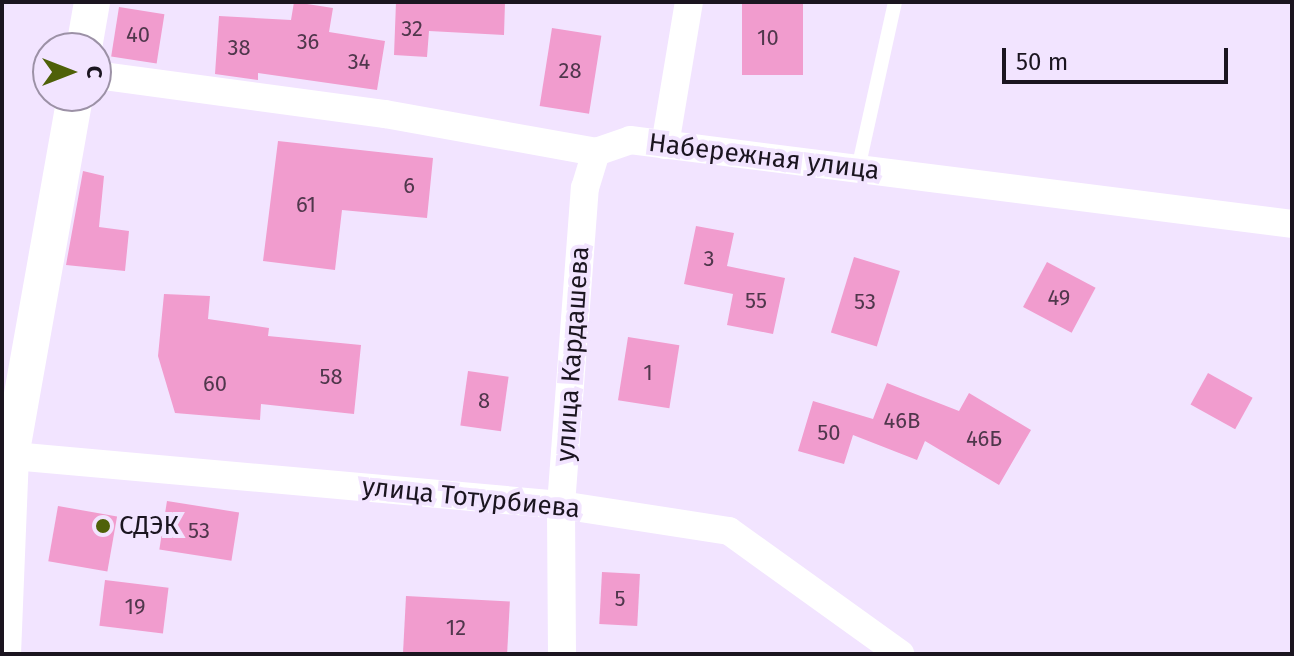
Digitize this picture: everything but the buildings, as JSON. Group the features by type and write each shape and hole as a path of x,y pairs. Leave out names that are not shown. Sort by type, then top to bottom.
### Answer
{"street":[{"path":"87,32 92,2"},
{"path":"665,145 689,2"},
{"name":"Набережная улица","path":"112,77 385,114 596,152 630,140 1292,224"},
{"path":"3,654 7,455 72,112"},
{"name":"улица Кардашева","path":"562,654 561,505 585,188 596,152"},
{"name":"улица Тотурбиева","path":"7,455 561,505 729,531 900,654"}],"lane":[{"path":"858,169 895,2"}],"place":[{"name":"СДЭК","path":"103,526"}]}
